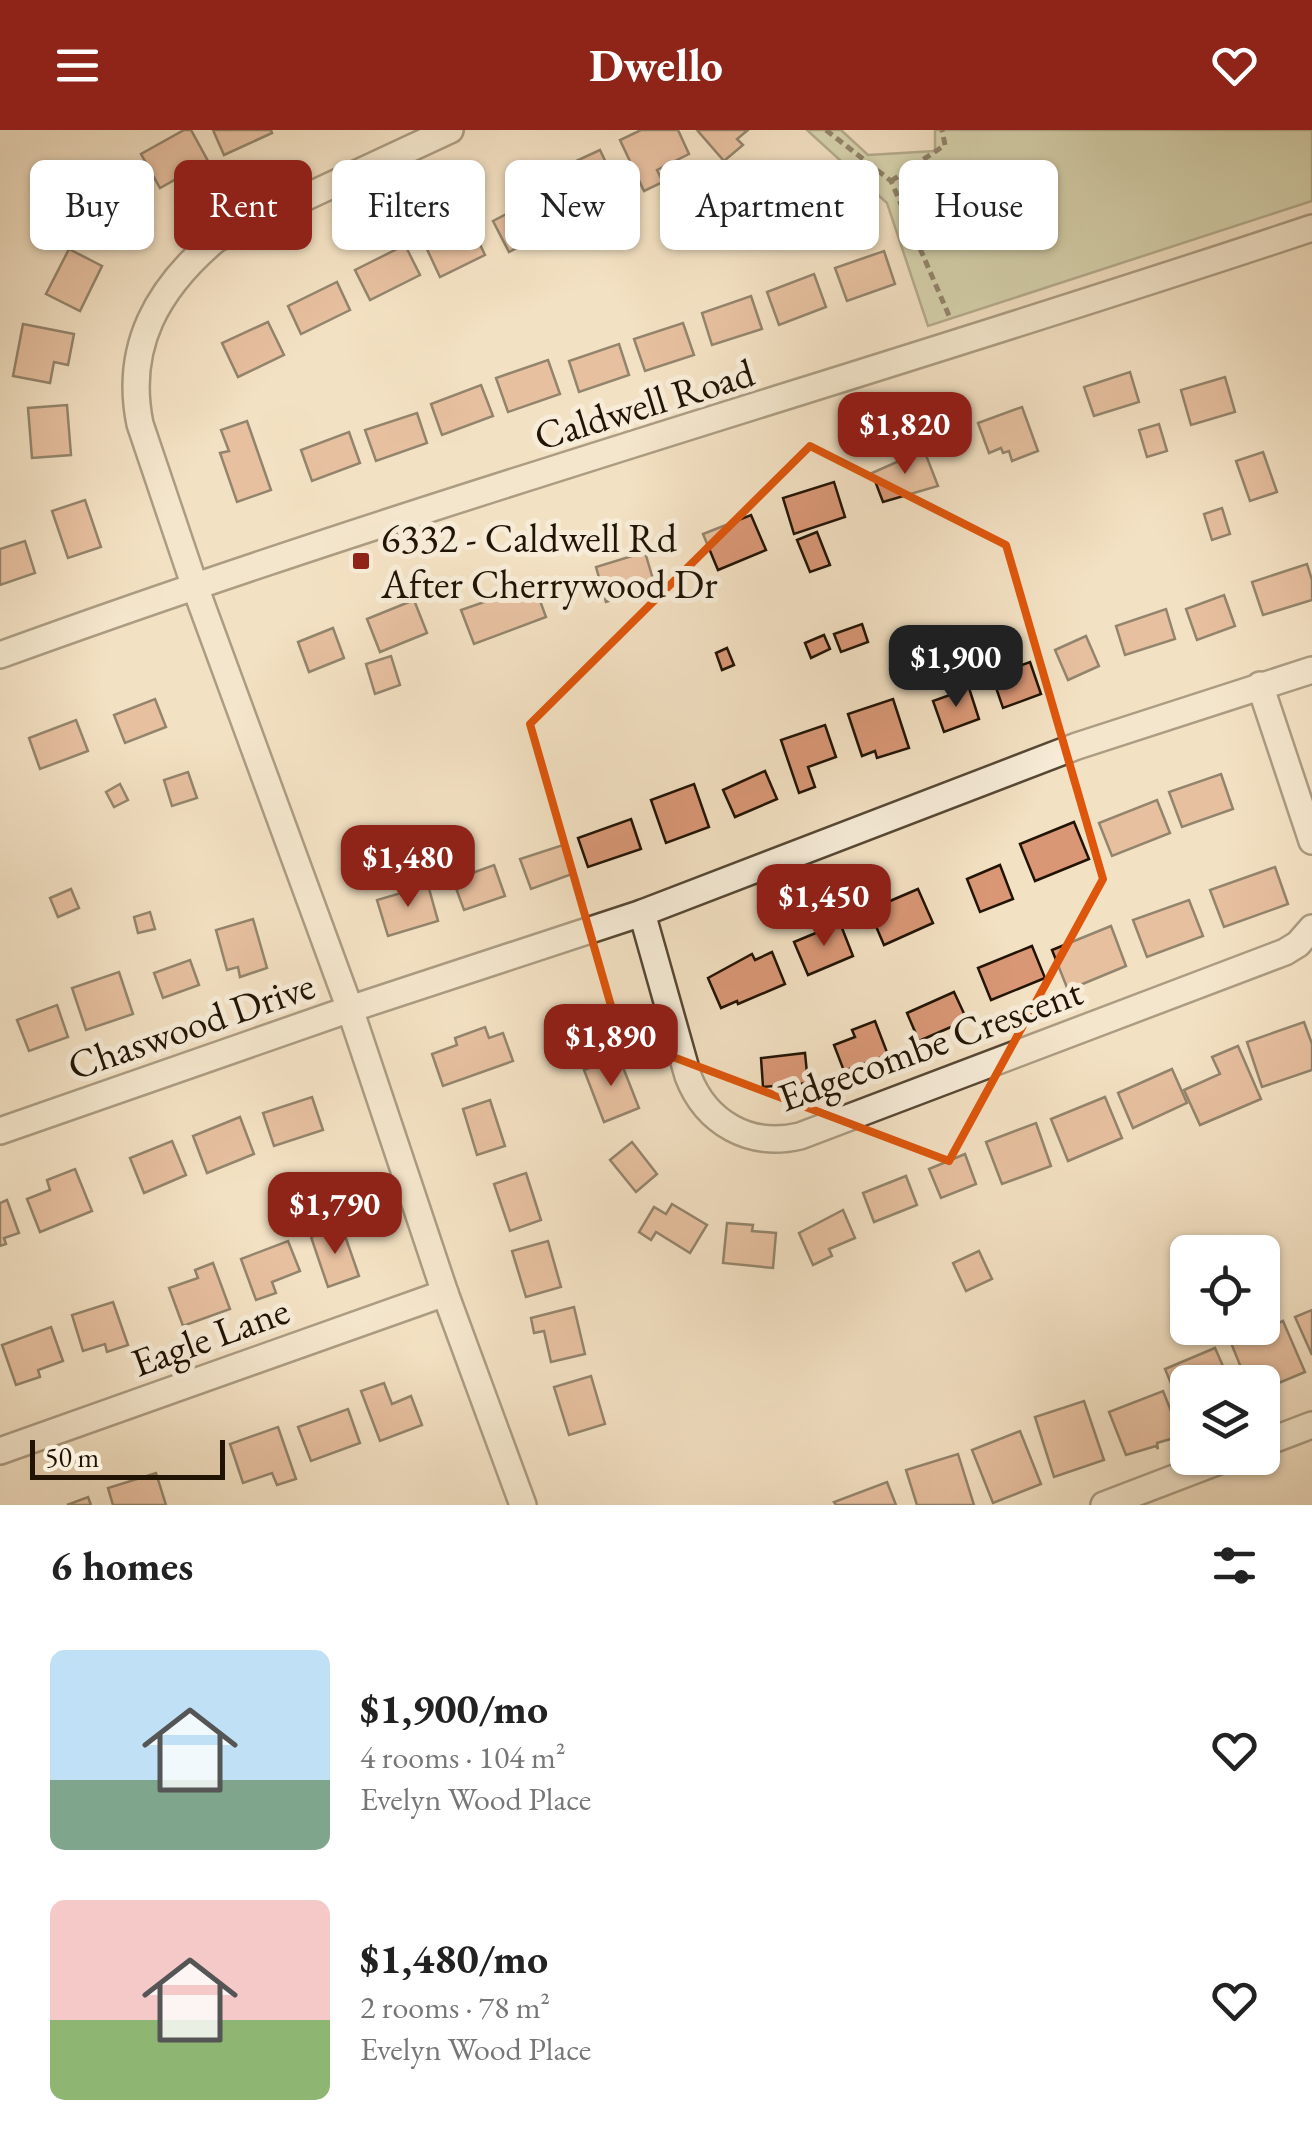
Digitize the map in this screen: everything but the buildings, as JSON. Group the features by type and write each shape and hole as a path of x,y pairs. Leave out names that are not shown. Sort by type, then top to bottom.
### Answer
{"street":[{"path":"450,130 216,239 176,276 159,299 140,355 136,400 140,424 194,584 350,1009 444,1293 523,1505"},
{"name":"Caldwell Road","path":"0,655 194,584 961,343 1312,228"},
{"name":"Chaswood Drive","path":"0,1132 350,1009 642,914 1077,746 1312,670"},
{"path":"1260,686 1312,841"},
{"name":"Edgecombe Crescent","path":"642,914 688,1076 698,1097 718,1120 736,1131 776,1140 800,1136 1278,955 1298,944 1312,928"},
{"name":"Eagle Lane","path":"0,1451 444,1293"},
{"path":"1280,1437 1312,1425"},
{"path":"1104,1505 1183,1475"}],"path":[{"path":"826,130 891,181 961,343"},
{"path":"891,181 945,145 942,130"}],"highlighted area":[{"path":"810,446 1006,545 1103,879 949,1161 620,1037 530,724"}],"green space":[{"path":"807,130 841,130 868,155 935,151 935,130 1312,130 1312,201 928,326 903,250 1058,250 1058,160 899,160 899,239 887,203 879,196 879,160 840,160"}],"place":[{"name":"6332 - Caldwell Rd After Cherrywood Dr","path":"361,561"}]}
